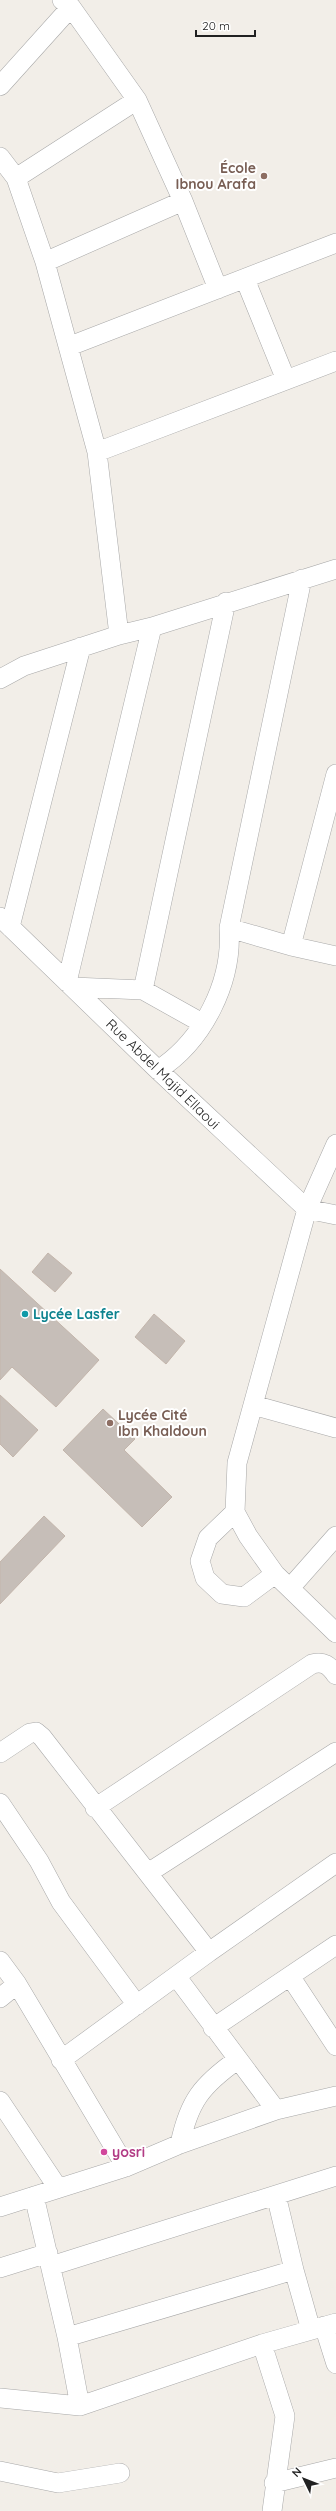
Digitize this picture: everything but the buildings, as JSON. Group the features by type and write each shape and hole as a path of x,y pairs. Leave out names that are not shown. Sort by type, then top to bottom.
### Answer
{"street":[{"path":"0,86 66,4 137,100 183,201 218,289"},
{"path":"16,178 137,100"},
{"path":"0,157 16,178 45,262 70,346 97,452 119,635"},
{"path":"45,262 183,201"},
{"path":"70,346 336,243"},
{"path":"244,279 286,380"},
{"path":"97,452 336,361"},
{"path":"0,678 24,666 81,647 119,635 152,627 226,602 336,569"},
{"path":"158,1070 175,1059 192,1042 226,974 230,949 229,928 302,579"},
{"path":"143,990 226,602"},
{"path":"152,627 70,984 143,990 202,1023"},
{"path":"5,922 81,647"},
{"path":"291,946 336,774"},
{"name":"Rue Abdel Majid Ellaoui","path":"5,922 158,1070 307,1209"},
{"path":"229,928 291,946 336,956"},
{"path":"336,1144 307,1209 237,1463 235,1512 248,1536 275,1574 336,1633"},
{"path":"307,1209 336,1215"},
{"path":"253,1405 336,1428"},
{"path":"235,1512 208,1538 200,1561 205,1578 222,1594 244,1597 275,1574"},
{"path":"290,1588 332,1548"},
{"path":"95,1808 312,1664 321,1662 336,1675"},
{"path":"0,1753 30,1733 36,1732 209,1952"},
{"path":"148,1873 336,1752"},
{"path":"0,1805 39,1862 61,1902 137,2005"},
{"path":"61,2060 209,1952 336,1863"},
{"path":"213,2028 336,1945"},
{"path":"0,1961 17,1984 126,2167"},
{"path":"176,1976 213,2028 276,2110"},
{"path":"290,1976 336,2046"},
{"path":"0,1998 17,1984"},
{"path":"180,2144 185,2117 198,2095 213,2077 237,2060"},
{"path":"0,2207 126,2167 180,2144 276,2110 336,2096"},
{"path":"0,2101 58,2188"},
{"path":"0,2268 49,2260 276,2195 336,2176"},
{"path":"276,2195 294,2270 324,2326 336,2364"},
{"path":"34,2196 67,2338 80,2406"},
{"path":"67,2338 294,2270"},
{"path":"0,2398 80,2406 262,2344 324,2326"},
{"path":"262,2344 285,2416 274,2483 272,2511"},
{"path":"274,2483 336,2468"},
{"path":"0,2472 58,2483 120,2473"}],"place":[{"name":"École Ibnou Arafa","path":"264,176"},
{"name":"Lycée Lasfer","path":"25,1314"},
{"name":"Lycée Cité Ibn Khaldoun","path":"110,1423"},
{"name":"yosri","path":"104,2152"}]}
